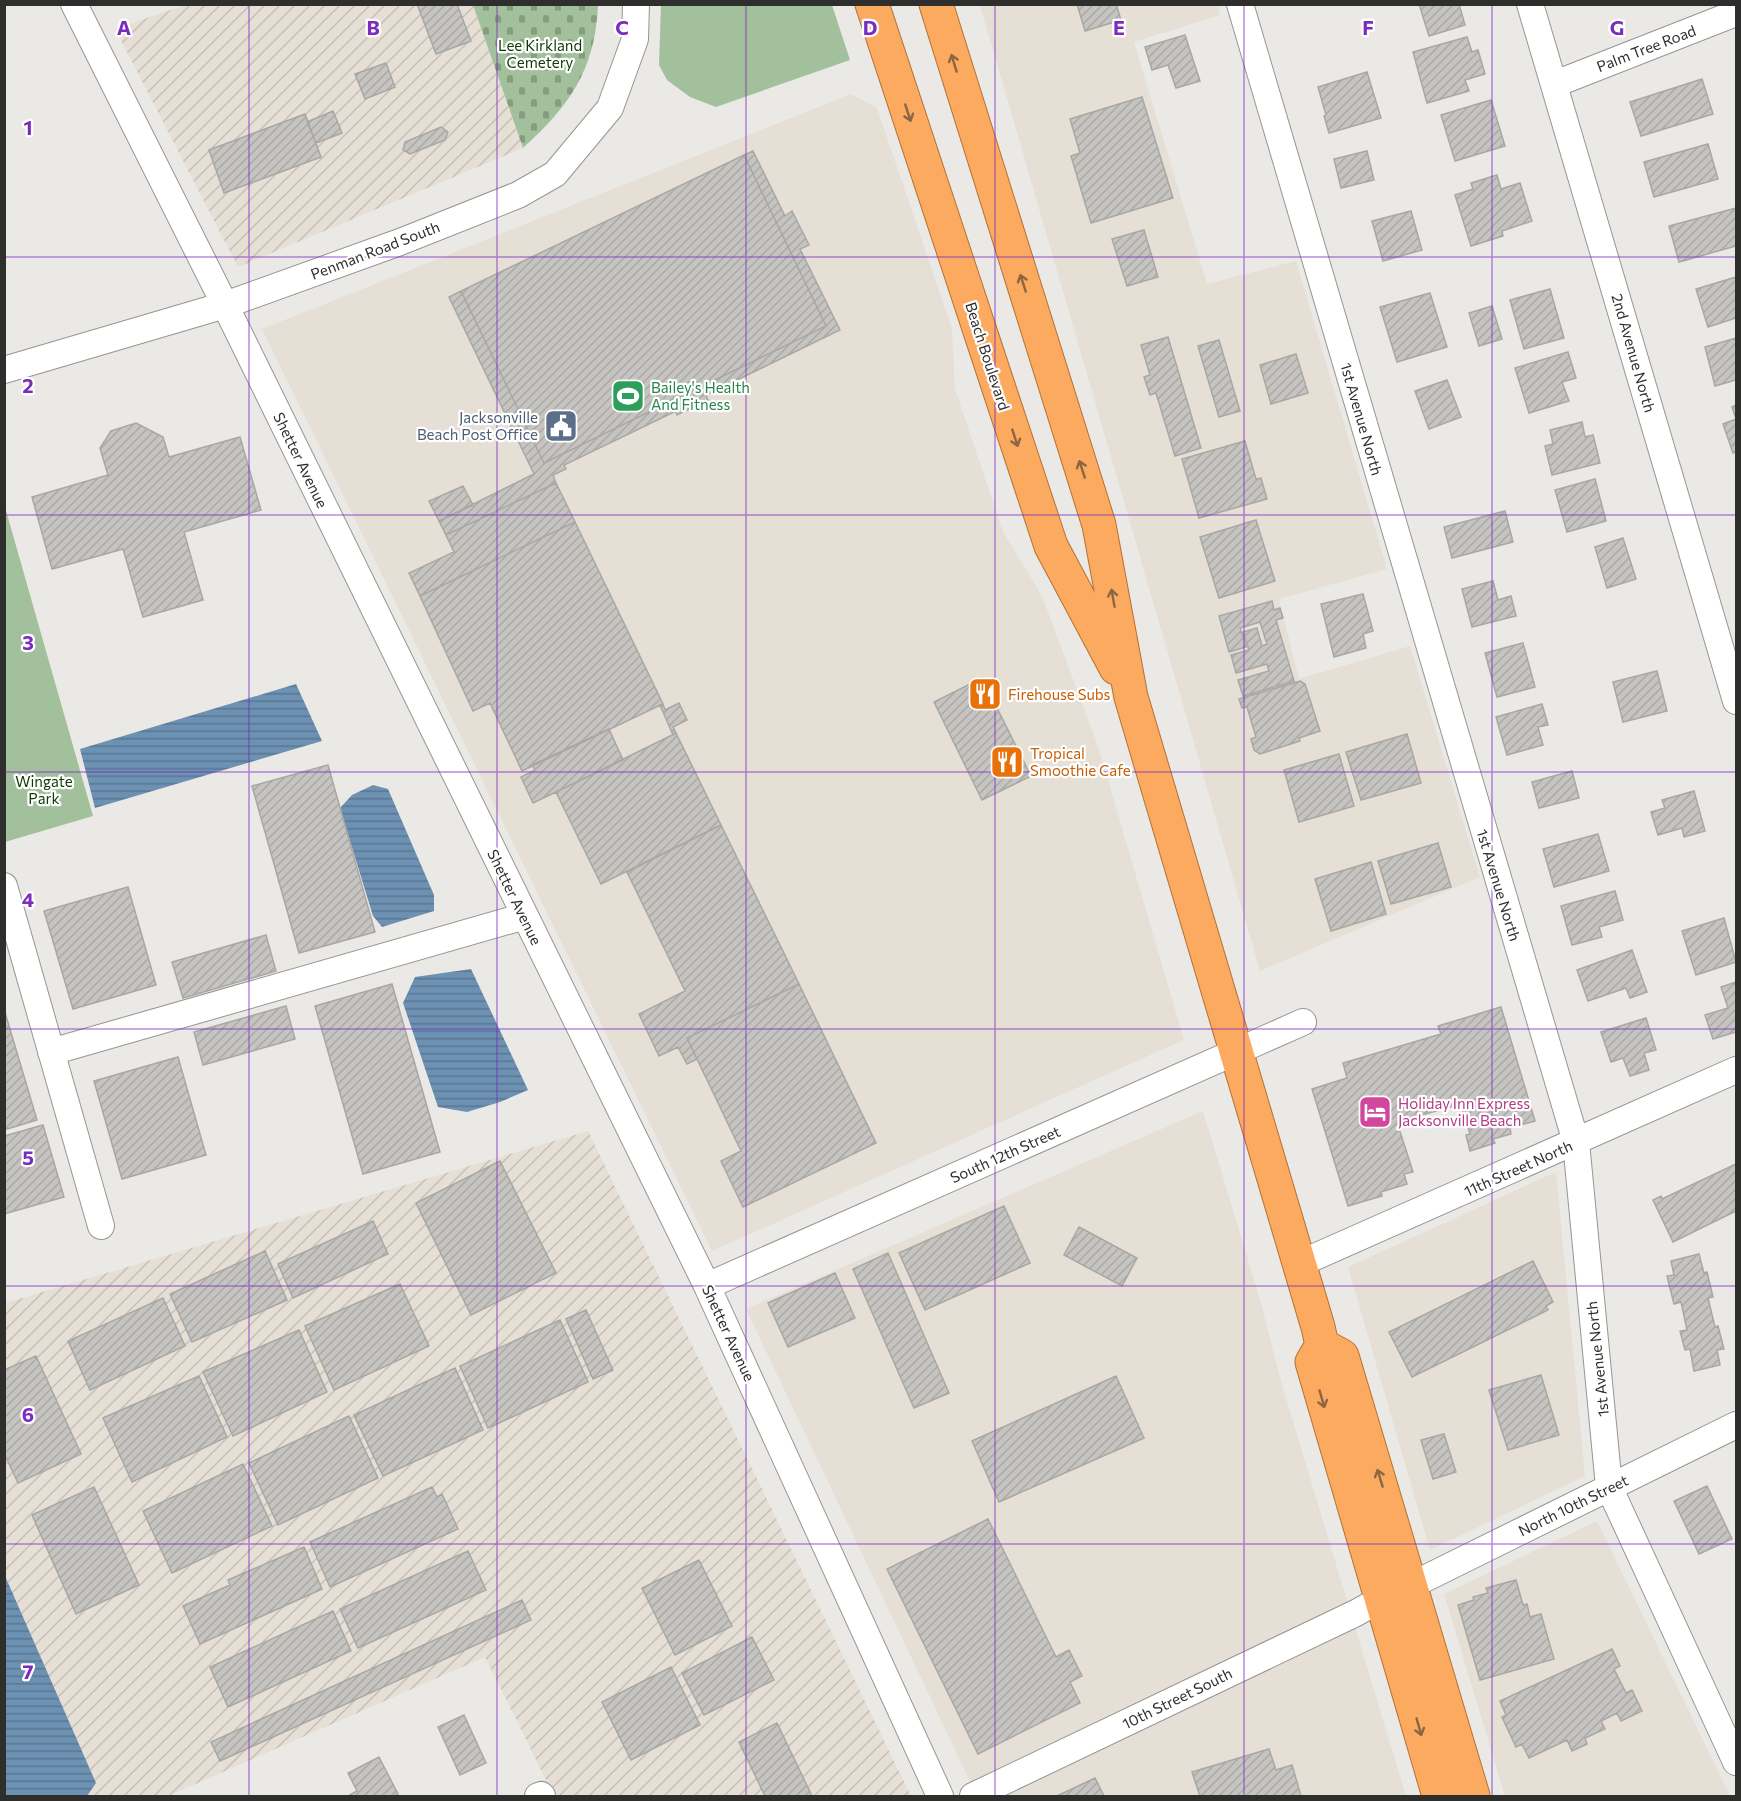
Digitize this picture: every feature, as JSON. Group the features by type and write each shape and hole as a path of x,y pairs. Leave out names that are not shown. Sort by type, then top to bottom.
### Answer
{"highway":[{"name":"Beach Boulevard","path":"872,4 1052,546 1131,697"},
{"path":"936,4 1100,525 1131,697 1322,1345 1342,1356 1390,1514 1395,1592 1439,1797"},
{"path":"1322,1345 1312,1362 1350,1491 1395,1592"},
{"path":"1395,1592 1390,1600 1406,1618 1427,1684 1442,1694 1473,1797"}],"street":[{"name":"Shetter Avenue","path":"74,4 225,305 707,1287 940,1797"},
{"name":"Penman Road South","path":"4,370 225,305 400,242 518,195 555,174 610,108 635,39 636,4"},
{"name":"1st Avenue North","path":"1240,4 1576,1142 1609,1487 1737,1762"},
{"name":"2nd Avenue North","path":"1530,4 1737,701"},
{"name":"Palm Tree Road","path":"1555,84 1737,13"},
{"path":"4,886 101,1226"},
{"path":"51,1052 525,916"},
{"name":"South 12th Street","path":"707,1287 1303,1022"},
{"name":"11th Street North","path":"1299,1264 1737,1070"},
{"name":"North 10th Street","path":"1395,1592 1737,1425"},
{"name":"10th Street South","path":"973,1797 1395,1592"}],"shaded area":[{"path":"185,5 473,5 523,148 238,267 115,29"},
{"path":"980,5 1217,5 1220,15 1134,42 1207,284 1296,261 1387,569 1279,599 1299,679 1410,646 1480,877 1260,971"},
{"path":"851,94 877,108 952,329 955,389 1003,532 1042,596 1098,746 1184,1040 712,1251 262,329"},
{"path":"1203,1111 1261,1303 1282,1385 1406,1796 977,1796 746,1309"},
{"path":"588,1131 911,1796 554,1796 485,1657 168,1796 5,1796 5,1303"},
{"path":"1556,1172 1585,1476 1430,1550 1348,1267"},
{"path":"1597,1521 1730,1796 1505,1796 1444,1594"}],"green space":[{"path":"661,4 832,5 850,60 716,107 690,97 667,80 659,65"},
{"name":"Lee Kirkland Cemetery","path":"473,5 598,5 592,49 577,85 554,117 523,148"},
{"name":"Wingate Park","path":"5,507 93,816 4,842"}],"water":[{"path":"296,684 322,741 95,808 80,749"},
{"path":"373,785 388,789 434,895 434,911 382,927 373,916 340,808 352,795"},
{"path":"471,969 528,1090 467,1112 438,1107 403,1003 415,977"},
{"path":"5,1576 96,1783 87,1796 5,1796"}],"building":[{"path":"417,4 457,4 471,41 436,54"},
{"path":"1077,4 1116,4 1121,20 1085,31"},
{"path":"1419,4 1459,4 1465,25 1429,36"},
{"path":"1185,35 1200,81 1176,88 1168,65 1152,70 1145,47"},
{"path":"1467,37 1472,52 1478,50 1485,74 1465,80 1469,91 1427,103 1413,52"},
{"path":"386,63 395,87 365,99 355,74"},
{"path":"1367,72 1381,118 1329,133 1318,87"},
{"path":"1702,79 1713,114 1641,136 1630,102"},
{"path":"1142,97 1173,198 1091,223 1071,156 1080,153 1070,119"},
{"path":"1491,100 1505,146 1455,161 1441,115"},
{"path":"333,111 342,133 316,143 307,122"},
{"path":"305,114 321,157 224,193 209,150"},
{"path":"441,127 448,132 445,140 410,154 403,150 405,142"},
{"path":"1708,144 1718,179 1654,197 1644,162"},
{"path":"753,151 785,216 792,211 809,245 800,249 840,330 706,395 708,400 677,415 676,411 564,465 566,469 553,475 556,483 446,535 439,521 534,474 449,297 461,291 544,463 826,326 744,155"},
{"path":"1367,151 1374,180 1341,188 1334,159"},
{"path":"744,155 826,326 544,463 461,291"},
{"path":"1497,175 1501,189 1520,183 1532,221 1502,231 1503,236 1471,246 1455,195 1473,189 1471,183"},
{"path":"1736,208 1736,246 1679,262 1669,226"},
{"path":"1411,211 1422,250 1383,261 1372,221"},
{"path":"1144,230 1158,277 1127,286 1112,239"},
{"path":"1736,277 1736,318 1708,327 1696,289"},
{"path":"1550,289 1564,338 1524,349 1510,300"},
{"path":"1430,293 1447,347 1397,362 1380,307"},
{"path":"1492,306 1502,339 1479,346 1469,313"},
{"path":"1168,337 1201,448 1175,456 1156,393 1150,395 1144,377 1150,375 1141,345"},
{"path":"1736,338 1736,380 1715,386 1705,347"},
{"path":"1219,340 1240,411 1219,417 1198,346"},
{"path":"1568,352 1576,378 1562,382 1569,401 1529,413 1515,368"},
{"path":"1296,354 1308,393 1271,404 1260,365"},
{"path":"1447,380 1461,417 1429,429 1415,391"},
{"path":"1736,405 1736,419 1732,407"},
{"path":"1736,419 1736,451 1733,453 1723,424"},
{"path":"1582,422 1585,437 1593,435 1600,463 1552,475 1545,446 1553,444 1550,430"},
{"path":"136,423 163,437 169,457 240,437 261,510 184,532 203,600 143,617 123,549 52,569 32,497 108,475 100,448 111,431"},
{"path":"1245,441 1256,479 1261,478 1267,499 1199,518 1182,459"},
{"path":"1595,479 1606,521 1567,532 1555,490"},
{"path":"556,483 575,522 420,596 409,573 454,552 446,535"},
{"path":"463,486 473,505 439,521 429,501"},
{"path":"1505,511 1513,542 1452,558 1444,527"},
{"path":"1256,520 1275,581 1219,598 1200,537"},
{"path":"575,522 663,704 522,771 490,703 473,711 420,596"},
{"path":"1623,538 1636,579 1607,588 1595,547"},
{"path":"1493,581 1498,600 1511,596 1516,616 1472,627 1462,589"},
{"path":"1363,594 1373,631 1363,634 1366,648 1334,657 1321,604"},
{"path":"1272,601 1274,610 1280,608 1283,618 1276,620 1294,681 1243,696 1238,680 1269,671 1267,664 1236,673 1231,655 1249,650 1243,632 1257,628 1262,646 1267,644 1260,622 1240,628 1246,647 1229,652 1219,616"},
{"path":"1523,643 1535,687 1497,697 1485,653"},
{"path":"1657,671 1667,711 1623,722 1613,682"},
{"path":"982,678 1031,776 982,800 934,702"},
{"path":"1300,681 1305,684 1320,731 1299,738 1300,741 1260,754 1254,750 1251,739 1256,737 1247,707 1242,708 1239,699"},
{"path":"679,703 687,720 673,727 676,733 673,735 660,705 663,704 665,710"},
{"path":"1542,704 1548,725 1538,727 1543,745 1507,755 1496,717"},
{"path":"609,729 623,760 533,803 521,777 535,770 532,765"},
{"path":"676,733 721,825 601,884 556,792"},
{"path":"1407,734 1421,783 1361,800 1346,752"},
{"path":"1339,754 1354,806 1299,822 1284,770"},
{"path":"328,765 375,932 299,953 252,786"},
{"path":"1572,771 1579,798 1539,808 1532,782"},
{"path":"1694,791 1705,831 1684,837 1682,828 1658,835 1651,812 1665,808 1662,800"},
{"path":"721,825 799,984 687,1038 697,1059 687,1064 678,1047 659,1056 639,1014 685,991 627,872"},
{"path":"1598,834 1609,871 1554,887 1543,849"},
{"path":"1438,843 1451,887 1391,904 1378,861"},
{"path":"1371,862 1386,914 1331,931 1315,879"},
{"path":"128,887 156,985 73,1009 44,911"},
{"path":"1615,891 1623,920 1599,927 1602,937 1572,945 1561,906"},
{"path":"1724,918 1736,962 1696,975 1682,931"},
{"path":"266,935 276,971 183,998 172,962"},
{"path":"1632,950 1647,992 1630,998 1626,988 1588,1001 1577,970"},
{"path":"1736,982 1736,1032 1713,1039 1705,1015 1728,1008 1721,987"},
{"path":"392,984 440,1152 363,1174 315,1006"},
{"path":"799,984 876,1143 743,1207 721,1161 741,1151 687,1038"},
{"path":"286,1006 295,1039 203,1065 194,1032"},
{"name":"Holiday Inn Express Jacksonville Beach","path":"1501,1007 1535,1121 1510,1128 1511,1134 1493,1139 1495,1143 1470,1151 1466,1135 1470,1134 1461,1104 1397,1122 1413,1172 1404,1174 1407,1184 1381,1192 1382,1196 1348,1206 1312,1089 1347,1078 1343,1063 1441,1034 1438,1026"},
{"path":"4,1009 37,1120 4,1130"},
{"path":"1646,1018 1656,1050 1644,1053 1649,1070 1630,1076 1623,1058 1611,1062 1601,1032"},
{"path":"178,1057 206,1155 122,1179 94,1081"},
{"path":"43,1125 64,1197 4,1214 4,1136"},
{"path":"500,1161 556,1273 471,1315 416,1203"},
{"path":"1736,1164 1736,1211 1673,1242 1653,1200 1661,1196 1662,1199"},
{"path":"1004,1206 1030,1263 925,1310 899,1253"},
{"path":"373,1221 388,1254 293,1298 278,1264"},
{"path":"1079,1227 1137,1258 1122,1286 1064,1255"},
{"path":"265,1251 287,1300 192,1342 170,1294"},
{"path":"888,1253 949,1393 914,1408 853,1269"},
{"path":"1699,1254 1704,1273 1707,1272 1713,1297 1708,1298 1715,1327 1718,1326 1724,1349 1717,1350 1720,1365 1694,1371 1690,1349 1685,1350 1680,1331 1687,1330 1681,1302 1674,1304 1667,1276 1674,1275 1671,1261"},
{"path":"1533,1261 1553,1302 1546,1306 1548,1310 1412,1377 1389,1332"},
{"path":"835,1273 855,1318 788,1347 768,1303"},
{"path":"400,1284 429,1346 334,1390 305,1326"},
{"path":"163,1298 185,1346 90,1390 68,1341"},
{"path":"586,1310 613,1370 593,1379 566,1319"},
{"path":"560,1320 588,1382 488,1428 460,1366"},
{"path":"299,1330 327,1392 233,1436 203,1372"},
{"path":"36,1356 81,1454 18,1483 4,1453 4,1370"},
{"path":"455,1368 483,1430 383,1476 354,1415"},
{"path":"1541,1375 1559,1435 1508,1450 1489,1390"},
{"path":"199,1376 227,1437 132,1482 103,1418"},
{"path":"1116,1376 1144,1438 999,1502 972,1441"},
{"path":"349,1416 378,1478 278,1525 249,1463"},
{"path":"1444,1434 1456,1472 1433,1479 1421,1440"},
{"path":"243,1464 272,1526 172,1573 143,1511"},
{"path":"1707,1486 1732,1539 1699,1554 1674,1501"},
{"path":"94,1487 139,1585 76,1614 32,1515"},
{"path":"432,1487 437,1497 442,1494 458,1529 330,1587 310,1542"},
{"path":"988,1519 1056,1657 1069,1650 1082,1676 1070,1682 1080,1703 978,1754 887,1569"},
{"path":"304,1547 322,1589 200,1644 183,1606 230,1585 228,1580"},
{"path":"468,1551 486,1590 358,1648 340,1609"},
{"path":"699,1560 732,1626 675,1655 642,1588"},
{"path":"1516,1580 1523,1605 1527,1604 1530,1617 1541,1614 1554,1659 1480,1680 1458,1605 1474,1600 1473,1597 1488,1593 1486,1588"},
{"path":"522,1600 531,1620 220,1761 211,1742"},
{"path":"333,1611 351,1651 228,1707 210,1667"},
{"path":"752,1637 774,1680 704,1715 682,1673"},
{"path":"1612,1649 1620,1666 1614,1669 1626,1693 1632,1690 1642,1711 1621,1721 1617,1713 1601,1721 1605,1729 1585,1738 1587,1744 1572,1751 1567,1740 1529,1758 1522,1744 1516,1747 1502,1717 1506,1715 1500,1701"},
{"path":"671,1667 700,1725 631,1760 602,1702"},
{"path":"464,1715 486,1763 460,1775 438,1727"},
{"path":"777,1723 812,1796 765,1796 739,1742"},
{"path":"1269,1749 1276,1770 1292,1765 1301,1796 1200,1796 1192,1772"},
{"path":"379,1757 398,1794 394,1796 348,1796 357,1791 348,1773"},
{"path":"1095,1778 1104,1796 1057,1796"}],"place":[{"name":"Bailey's Health And Fitness","path":"628,396"},
{"name":"Jacksonville Beach Post Office","path":"561,426"},
{"name":"Firehouse Subs","path":"985,694"},
{"name":"Tropical Smoothie Cafe","path":"1007,762"},
{"name":"Holiday Inn Express Jacksonville Beach","path":"1375,1112"}]}
